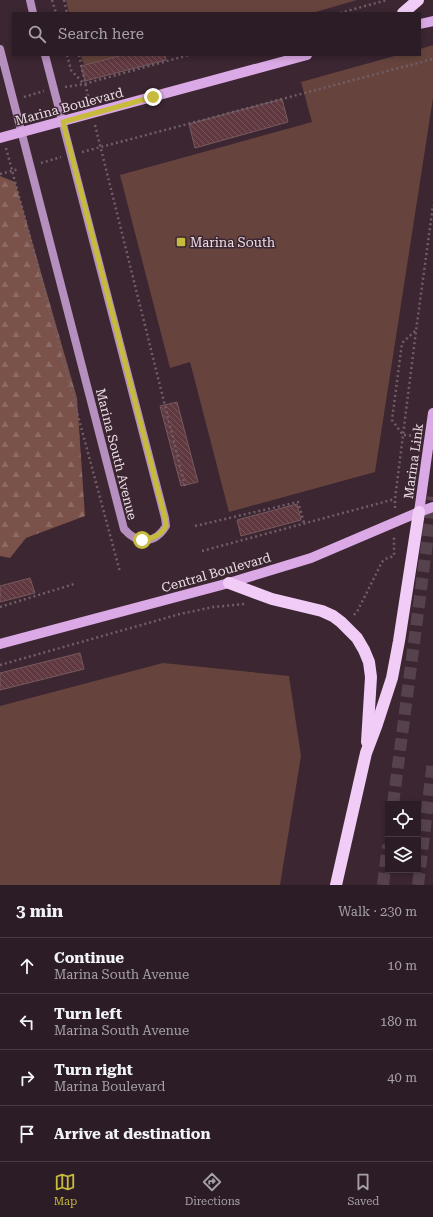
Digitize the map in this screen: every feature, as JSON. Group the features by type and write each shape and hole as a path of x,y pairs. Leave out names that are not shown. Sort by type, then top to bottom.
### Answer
{"highway":[{"path":"404,12 418,0"},
{"path":"336,885 366,753 392,678 419,512"},
{"path":"229,583 272,599 322,611 333,616 345,625 357,638 369,662 370,677 366,753"}],"main road":[{"path":"421,24 433,21"},
{"name":"Marina Boulevard","path":"0,138 303,56"},
{"name":"Marina Link","path":"419,512 433,413"},
{"name":"Central Boulevard","path":"0,644 229,583 311,558 433,507"}],"street":[{"path":"30,0 33,12"},
{"name":"Marina South Avenue","path":"0,49 124,529 130,536 142,540 155,538 162,533 166,526 165,518 45,56"}],"path":[{"path":"52,0 56,12"},
{"path":"64,0 67,12"},
{"path":"344,12 387,0"},
{"path":"67,56 71,70 84,84"},
{"path":"79,56 84,84"},
{"path":"84,84 185,56"},
{"path":"0,174 433,59"},
{"path":"101,147 185,486"},
{"path":"12,170 120,572"},
{"path":"202,551 395,498 433,205"},
{"path":"403,435 392,420 402,343 416,331"},
{"path":"195,526 298,502 304,523"},
{"path":"350,620 358,610 382,562 385,559 394,556"},
{"path":"0,607 74,584"},
{"path":"0,665 180,614 213,607 249,604"}],"shaded area":[{"path":"66,0 357,0 315,12 69,12"},
{"path":"433,45 433,98 375,472 229,512 190,362 170,368 120,175 312,122 301,82 394,56 421,56 421,49"},
{"path":"81,56 160,56 100,73 83,63"},
{"path":"163,663 289,676 301,756 280,885 0,885 0,706"}],"green space":[{"path":"0,176 15,182 77,398 85,516 26,538 10,558 0,556"}],"building":[{"path":"119,56 165,56 166,60 85,81 81,66"},
{"path":"282,99 288,122 195,148 189,124"},
{"path":"177,402 198,482 181,486 160,406"},
{"path":"297,504 301,520 241,536 237,520"},
{"path":"30,578 35,593 0,602 0,586"},
{"path":"80,653 84,669 0,690 0,673"}],"tunnel":[{"path":"393,801 433,497"},
{"path":"418,885 433,761"},
{"path":"383,885 385,869"}],"place":[{"name":"Marina South","path":"181,242"}],"route":[{"path":"142,540 155,538 162,533 166,526 165,518 63,122 153,97"}]}
